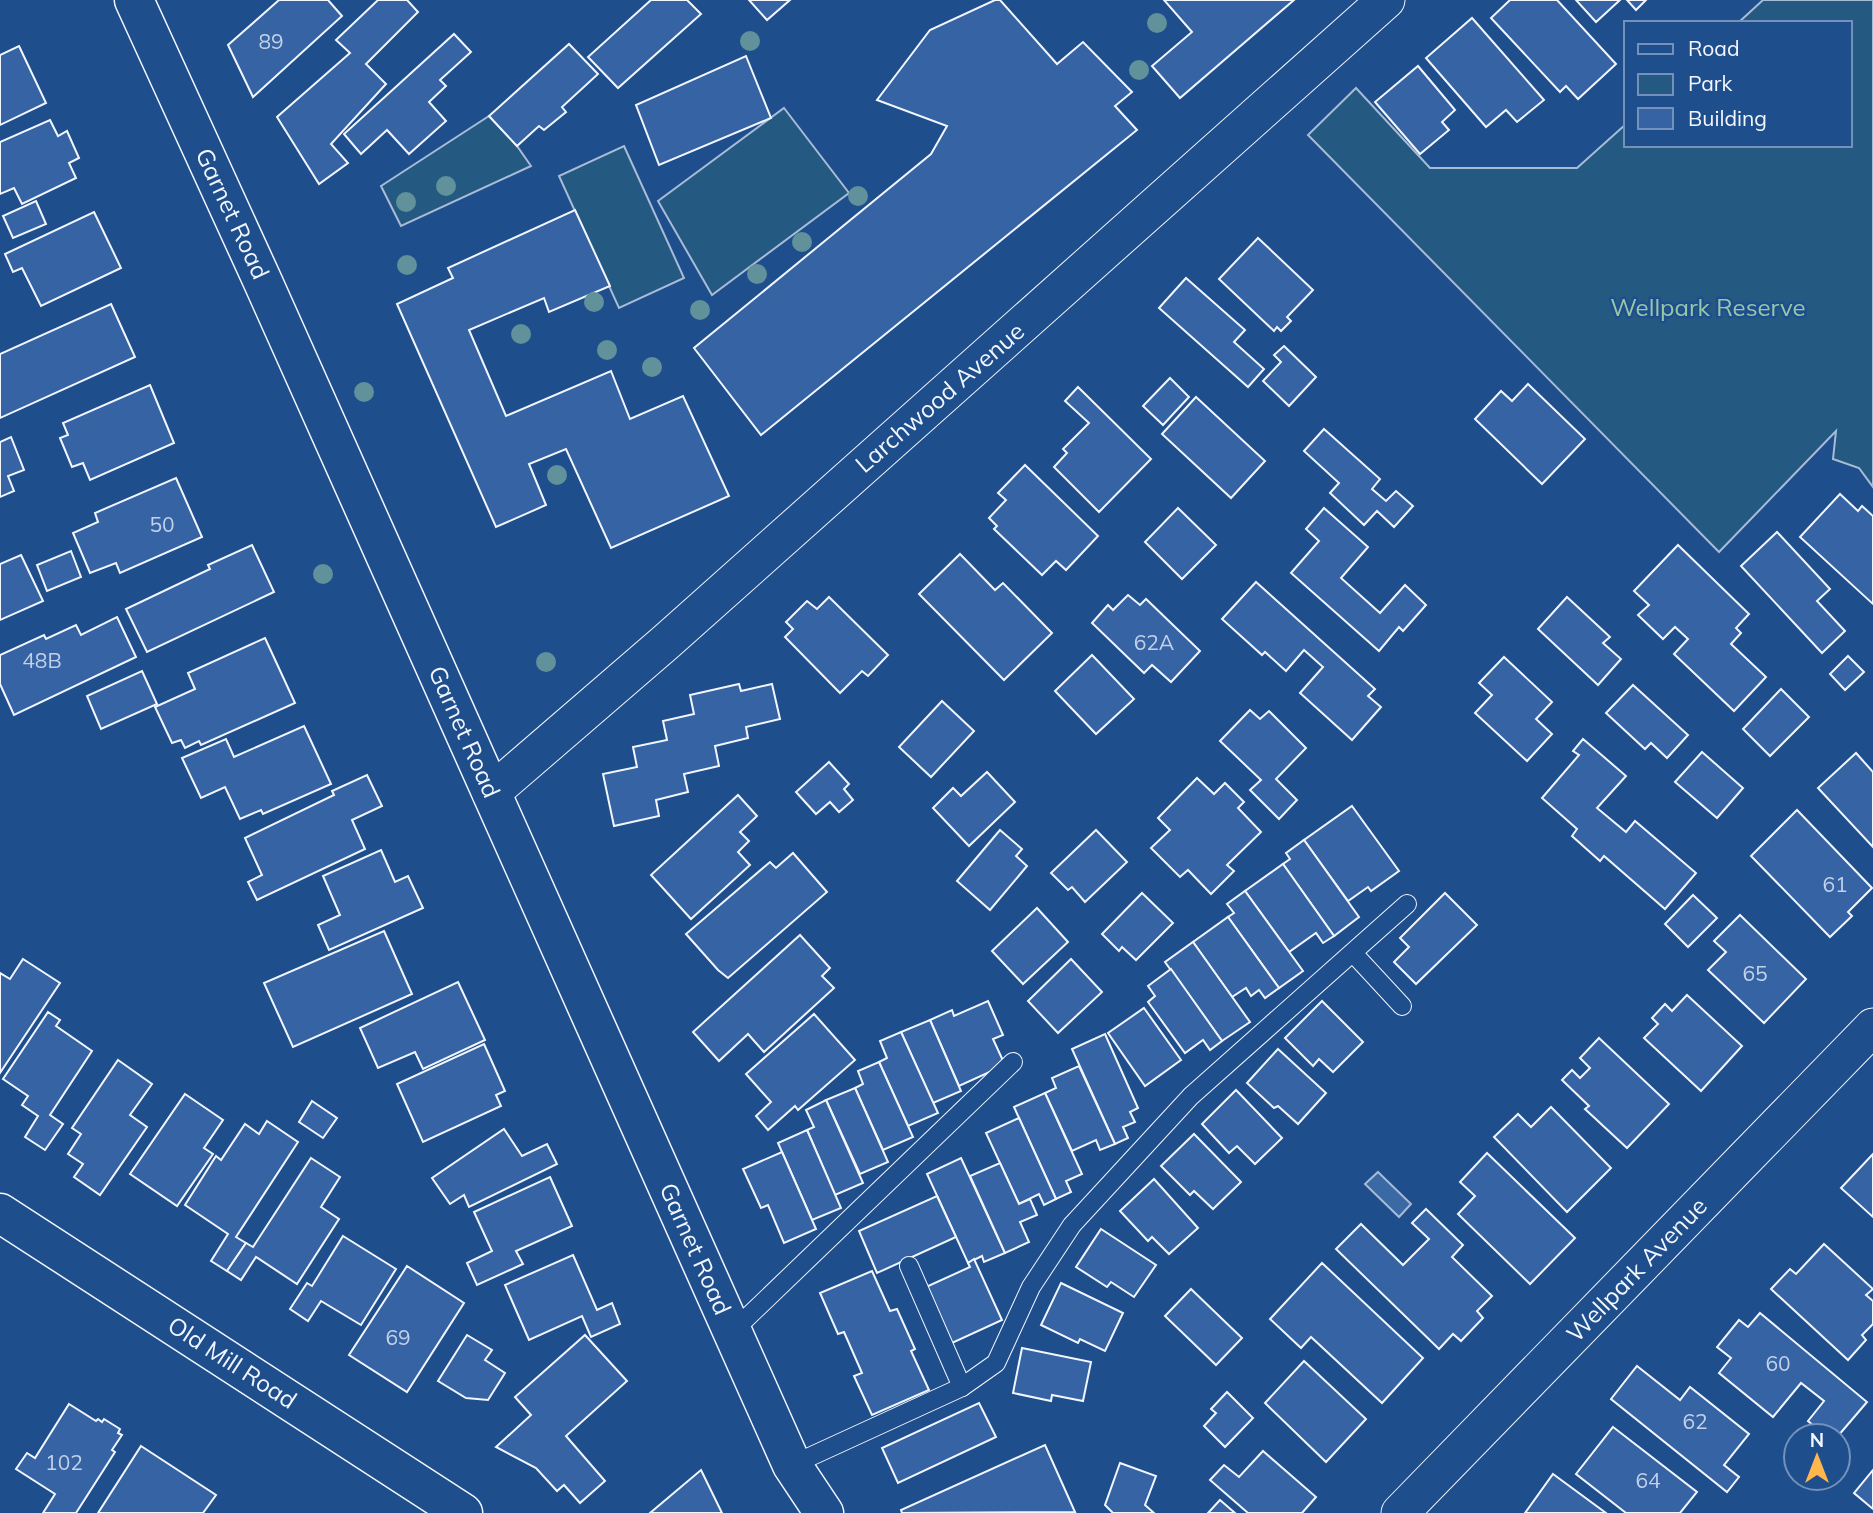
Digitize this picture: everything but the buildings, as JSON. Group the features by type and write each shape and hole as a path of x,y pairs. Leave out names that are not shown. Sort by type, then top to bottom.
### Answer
{"main road":[{"name":"Garnet Road","path":"134,0 263,282 792,1465 824,1513"},
{"name":"Old Mill Road","path":"0,1213 463,1513"},
{"name":"Garnet Road","path":"792,1465 803,1513"}],"street":[{"name":"Larchwood Avenue","path":"491,793 666,642 1386,0"},
{"name":"Wellpark Avenue","path":"1400,1513 1873,1027"}],"lane":[{"path":"792,1465 962,1387 996,1363 1031,1287 1072,1225 1191,1096 1407,904"},
{"path":"1353,953 1402,1006"},
{"path":"732,1332 1013,1062"},
{"path":"909,1266 962,1387"}],"green space":[{"name":"Wellpark Reserve","path":"1763,0 1873,0 1873,487 1859,468 1833,459 1836,431 1719,552 1308,135 1356,88 1430,168 1577,168 1624,126 1624,147 1852,147 1852,21 1740,21"},
{"path":"784,108 849,193 712,295 658,201"},
{"path":"489,116 517,146 531,166 401,226 381,186"},
{"path":"624,146 684,278 619,308 559,176"}],"shaded area":[{"path":"1378,1172 1411,1204 1399,1217 1365,1184"}]}
